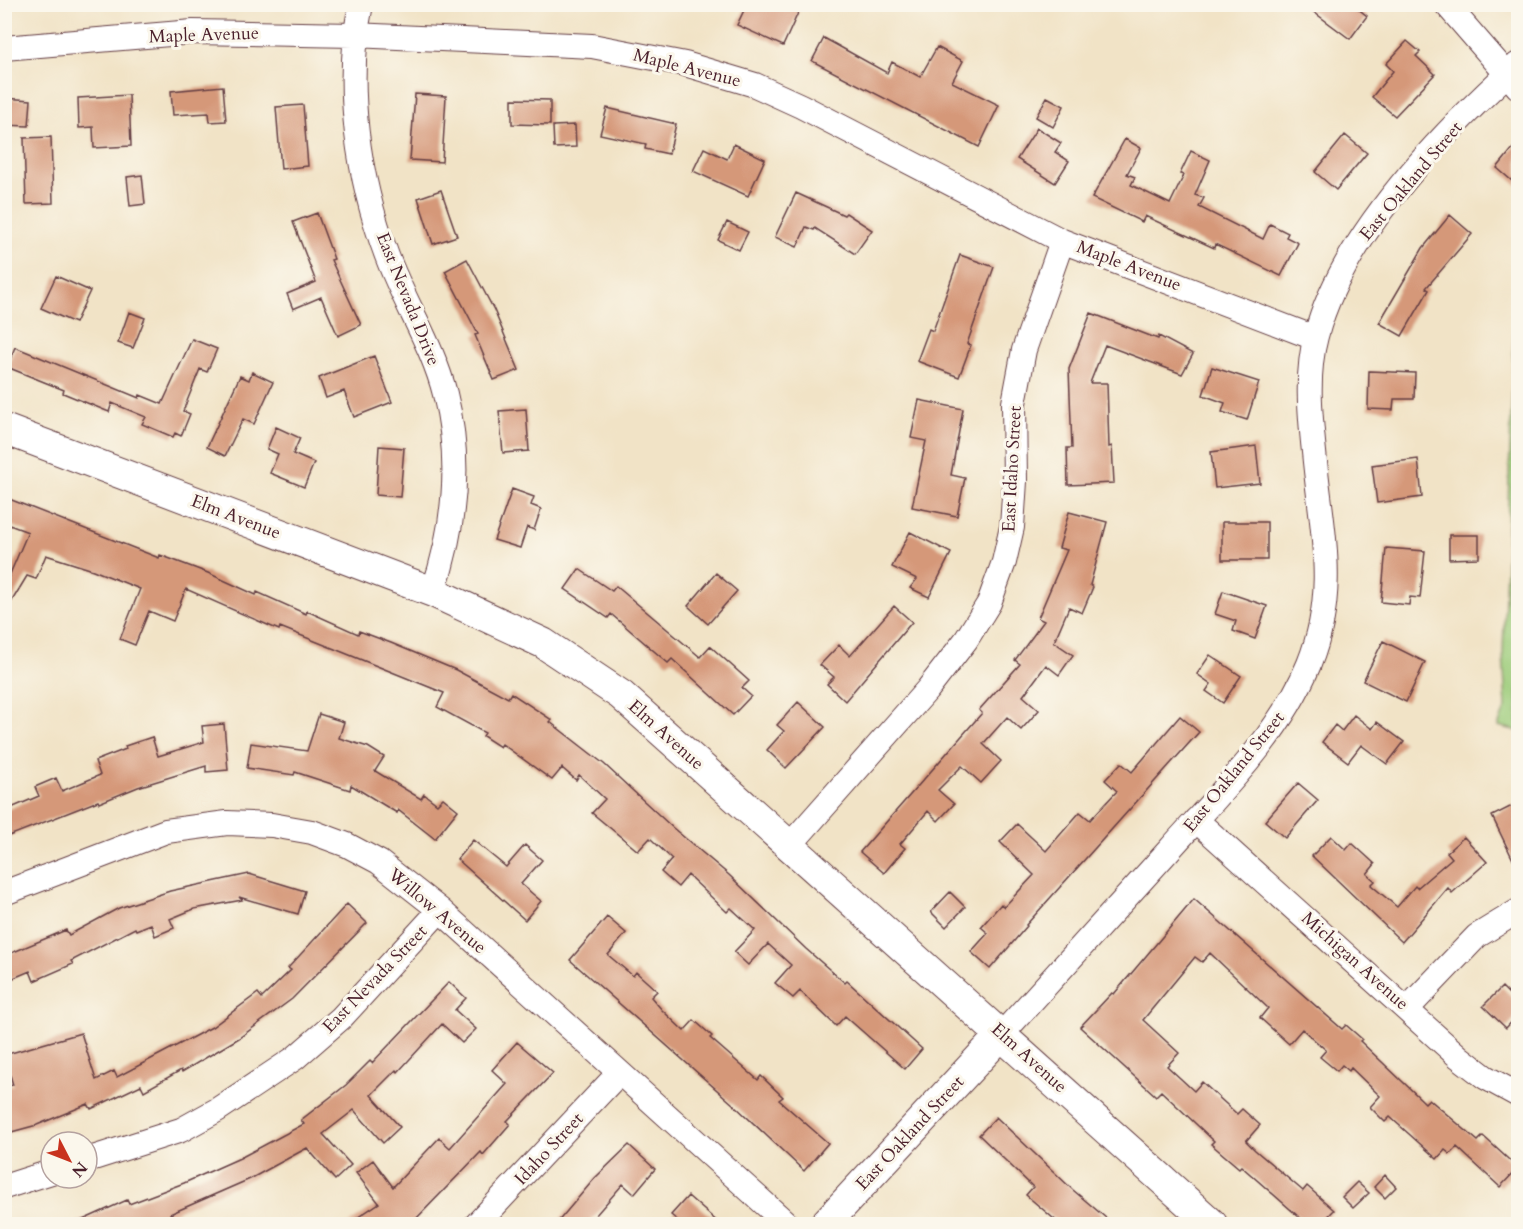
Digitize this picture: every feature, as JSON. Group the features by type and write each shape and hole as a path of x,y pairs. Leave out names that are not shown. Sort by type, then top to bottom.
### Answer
{"street":[{"name":"East Nevada Drive","path":"361,4 354,35 355,106 366,184 387,256 445,392 455,449 454,494 447,551 433,592"},
{"path":"1446,4 1514,75"},
{"name":"Maple Avenue","path":"4,48 193,32 354,35 592,46 712,71 755,85 801,106 1062,241 1315,338"},
{"name":"East Oakland Street","path":"825,1224 1002,1034 1196,820 1270,733 1304,675 1320,631 1327,552 1311,414 1310,381 1315,338 1340,274 1373,221 1443,138 1514,75"},
{"name":"East Idaho Street","path":"790,845 928,689 966,640 989,603 1004,562 1012,527 1015,481 1014,403 1024,350 1062,241"},
{"name":"Elm Avenue","path":"4,429 433,592 510,626 578,664 621,695 1212,1224"},
{"name":"Michigan Avenue","path":"1196,820 1408,1008 1459,1057 1485,1077 1518,1095"},
{"name":"Willow Avenue","path":"4,893 166,831 227,823 272,825 312,832 347,845 379,862 440,910 787,1224"},
{"name":"East Nevada Street","path":"99,1156 181,1130 217,1110 294,1058 341,1018 440,910"},
{"path":"1408,1008 1477,936 1518,911"},
{"name":"Idaho Street","path":"477,1224 619,1072"},
{"path":"4,1187 39,1176"}],"green space":[{"path":"1514,331 1518,332 1518,731 1498,726 1506,707 1503,653"}],"building":[{"path":"747,4 802,4 783,46 737,25"},
{"path":"1303,4 1352,4 1367,16 1350,39"},
{"path":"824,38 887,73 892,62 920,77 937,47 963,61 952,82 999,105 979,147 812,61"},
{"path":"1407,41 1420,52 1416,56 1435,74 1395,116 1372,97 1393,71 1386,64"},
{"path":"223,86 226,121 210,122 209,113 173,115 171,91"},
{"path":"415,94 446,96 442,162 410,160"},
{"path":"129,95 131,146 94,148 93,127 79,128 78,98"},
{"path":"1047,97 1064,106 1053,127 1036,117"},
{"path":"4,98 31,100 29,126 4,125"},
{"path":"512,99 550,100 550,125 512,124"},
{"path":"303,105 308,166 281,169 276,107"},
{"path":"607,108 676,124 669,154 645,149 646,144 600,134"},
{"path":"575,125 576,147 554,148 553,126"},
{"path":"1037,128 1061,143 1055,152 1069,161 1055,183 1017,159"},
{"path":"1345,135 1367,153 1336,190 1315,172"},
{"path":"51,137 53,203 26,204 24,138"},
{"path":"1125,139 1141,148 1127,174 1135,177 1131,185 1170,204 1184,175 1180,174 1191,151 1210,160 1195,195 1204,198 1199,207 1263,239 1270,224 1288,233 1286,237 1298,243 1281,276 1215,244 1214,248 1145,216 1142,222 1092,198"},
{"path":"1518,142 1518,186 1497,168"},
{"path":"734,144 765,159 748,196 693,171 704,148 727,159"},
{"path":"142,175 145,204 130,206 127,177"},
{"path":"441,190 457,236 433,244 418,198"},
{"path":"796,193 844,215 846,213 872,230 855,254 815,228 814,230 806,227 797,247 775,237"},
{"path":"317,213 334,259 331,260 361,325 338,336 321,297 293,309 287,294 316,282 293,222"},
{"path":"1450,215 1472,234 1426,288 1429,290 1402,336 1379,323 1423,248"},
{"path":"727,222 748,232 739,250 718,240"},
{"path":"960,255 994,267 967,344 971,345 959,377 917,361 929,329 933,331"},
{"path":"467,259 494,310 519,370 494,380 475,335 478,334 445,271"},
{"path":"56,276 90,291 75,323 41,308"},
{"path":"129,312 145,318 133,348 118,343"},
{"path":"1091,313 1158,339 1159,336 1193,354 1182,374 1105,345 1090,383 1107,383 1109,447 1112,446 1114,483 1068,485 1067,448 1072,448 1069,369"},
{"path":"192,339 217,349 207,372 200,369 183,411 190,414 181,436 175,433 173,437 142,424 146,417 112,403 109,412 63,393 64,390 7,367 15,347 139,398 140,395 162,404"},
{"path":"374,356 392,402 354,417 344,391 326,398 319,378"},
{"path":"1212,367 1259,382 1247,420 1222,412 1225,403 1203,395"},
{"path":"1369,371 1415,373 1414,399 1394,399 1393,410 1368,409"},
{"path":"252,372 273,382 254,424 243,419 225,456 207,447 240,376 249,380"},
{"path":"919,400 963,409 951,475 965,478 957,516 912,507 926,441 911,438"},
{"path":"526,409 529,451 503,453 499,411"},
{"path":"276,427 300,438 293,454 314,463 304,487 270,473 278,454 267,449"},
{"path":"379,446 404,448 400,497 376,495"},
{"path":"1256,446 1260,483 1215,488 1211,452"},
{"path":"1418,459 1422,497 1377,503 1372,465"},
{"path":"512,489 534,497 531,505 541,509 534,530 527,527 520,548 494,540"},
{"path":"4,497 159,558 160,555 208,573 306,614 307,611 358,634 359,631 391,643 456,670 508,698 511,693 552,720 550,722 604,764 673,828 729,875 806,949 845,983 847,981 922,1049 905,1069 845,1016 836,1026 800,991 793,998 775,983 791,965 768,944 748,965 734,952 755,930 731,908 727,912 688,875 678,887 661,872 672,859 650,838 638,851 592,813 605,799 579,775 576,780 562,768 552,780 502,744 500,747 483,736 485,733 437,707 444,693 280,627 279,630 186,589 173,621 149,611 135,645 120,639 140,589 93,570 46,555 36,579 27,576 4,614 4,588 28,532 4,523"},
{"path":"1069,512 1107,522 1090,585 1093,587 1082,613 1069,607 1054,642 1073,655 1059,675 1046,665 1023,696 1039,710 1021,730 1007,717 983,744 1001,761 981,783 962,766 938,790 954,804 938,821 928,811 900,844 905,848 884,873 860,852 982,713 979,710 1020,664 1015,660 1044,621 1038,618 1067,550 1059,548"},
{"path":"1222,522 1267,522 1267,560 1222,560"},
{"path":"910,532 951,553 929,597 910,588 917,579 892,567"},
{"path":"1449,535 1479,535 1479,558 1449,559"},
{"path":"1386,548 1425,551 1420,598 1410,597 1409,605 1381,602"},
{"path":"579,569 612,591 616,586 700,657 710,646 749,681 742,688 751,696 733,715 672,659 668,663 611,614 608,618 565,589"},
{"path":"716,573 737,591 708,624 688,606"},
{"path":"1223,591 1267,606 1255,639 1233,631 1236,621 1215,614"},
{"path":"894,606 912,622 845,701 827,684 834,677 820,665 839,645 850,656"},
{"path":"1383,641 1425,662 1406,702 1363,681"},
{"path":"1210,655 1241,676 1223,703 1206,691 1211,684 1197,674"},
{"path":"798,702 825,727 786,768 767,750 784,731 777,725"},
{"path":"319,714 344,722 339,738 368,747 384,757 375,771 421,799 424,794 437,804 443,798 458,810 435,839 398,810 397,813 351,785 350,790 295,772 294,775 247,768 251,743 307,751"},
{"path":"1354,715 1372,729 1377,722 1404,742 1387,764 1361,745 1348,762 1322,742 1335,725 1342,731"},
{"path":"1180,716 1199,732 1026,925 990,969 971,952 988,933 981,927 1001,904 1004,907 1034,875 1000,842 1017,824 1046,851 1080,812 1090,820 1117,791 1105,780 1121,763 1132,772"},
{"path":"224,724 228,770 206,772 206,766 138,787 99,803 98,801 4,838 4,811 39,796 35,787 56,778 62,791 100,775 95,761 126,749 125,746 152,737 158,756 204,742 202,726"},
{"path":"1298,783 1318,800 1285,838 1265,821"},
{"path":"1518,803 1518,870 1492,816"},
{"path":"1331,836 1346,850 1352,843 1375,864 1367,874 1375,881 1371,885 1397,907 1415,886 1417,888 1452,858 1447,852 1464,837 1487,862 1452,893 1448,888 1402,942 1312,856"},
{"path":"473,840 506,867 525,845 542,860 521,884 541,901 525,920 457,859"},
{"path":"249,874 305,891 298,914 239,897 242,900 194,909 170,919 174,928 155,936 151,924 136,930 135,928 71,961 73,964 34,981 30,971 4,982 4,956 66,930 69,935 119,908 170,891"},
{"path":"950,892 965,907 946,927 931,912"},
{"path":"1194,899 1342,1029 1346,1025 1362,1039 1360,1041 1425,1103 1429,1099 1478,1141 1483,1136 1518,1168 1500,1187 1457,1147 1450,1154 1445,1150 1437,1159 1390,1117 1385,1122 1370,1107 1380,1096 1351,1068 1349,1071 1342,1065 1337,1071 1320,1057 1326,1050 1302,1029 1289,1044 1260,1018 1268,1008 1210,953 1202,962 1195,957 1143,1020 1179,1053 1167,1066 1194,1091 1202,1082 1237,1114 1242,1109 1260,1125 1246,1141 1303,1191 1307,1186 1334,1210 1321,1224 1307,1224 1241,1166 1239,1168 1211,1144 1214,1141 1161,1091 1156,1096 1080,1027 1112,993 1114,994"},
{"path":"347,904 367,923 292,999 239,1038 182,1072 181,1070 144,1091 141,1085 91,1109 88,1104 37,1125 4,1134 4,1087 13,1085 4,1055 81,1033 96,1080 114,1071 117,1077 212,1027 258,993 262,998 291,970 288,968"},
{"path":"607,917 626,933 608,955 633,976 636,972 657,991 651,997 684,1031 694,1020 712,1036 710,1038 758,1080 761,1076 783,1097 779,1100 828,1143 804,1171 734,1105 570,960"},
{"path":"449,982 466,998 455,1010 476,1029 462,1043 442,1024 398,1072 396,1070 371,1095 400,1127 383,1143 354,1110 323,1134 351,1165 335,1180 307,1148 250,1179 170,1214 174,1224 74,1224 127,1200 129,1204 184,1183 240,1158 304,1124 301,1120 346,1085 370,1061 372,1063"},
{"path":"1502,987 1518,1003 1518,1015 1506,1028 1483,1006"},
{"path":"517,1042 553,1073 507,1121 510,1124 483,1155 481,1152 411,1224 348,1224 379,1203 356,1173 373,1160 393,1187 439,1138 450,1148 507,1084 492,1070"},
{"path":"996,1117 1073,1190 1113,1224 1060,1224 1026,1195 1033,1187 979,1135"},
{"path":"629,1145 655,1169 634,1194 623,1184 588,1224 556,1224 595,1178"},
{"path":"1385,1175 1396,1187 1385,1198 1374,1187"},
{"path":"1357,1182 1369,1193 1353,1208 1342,1197"},
{"path":"688,1196 720,1224 682,1224 671,1215"}]}
